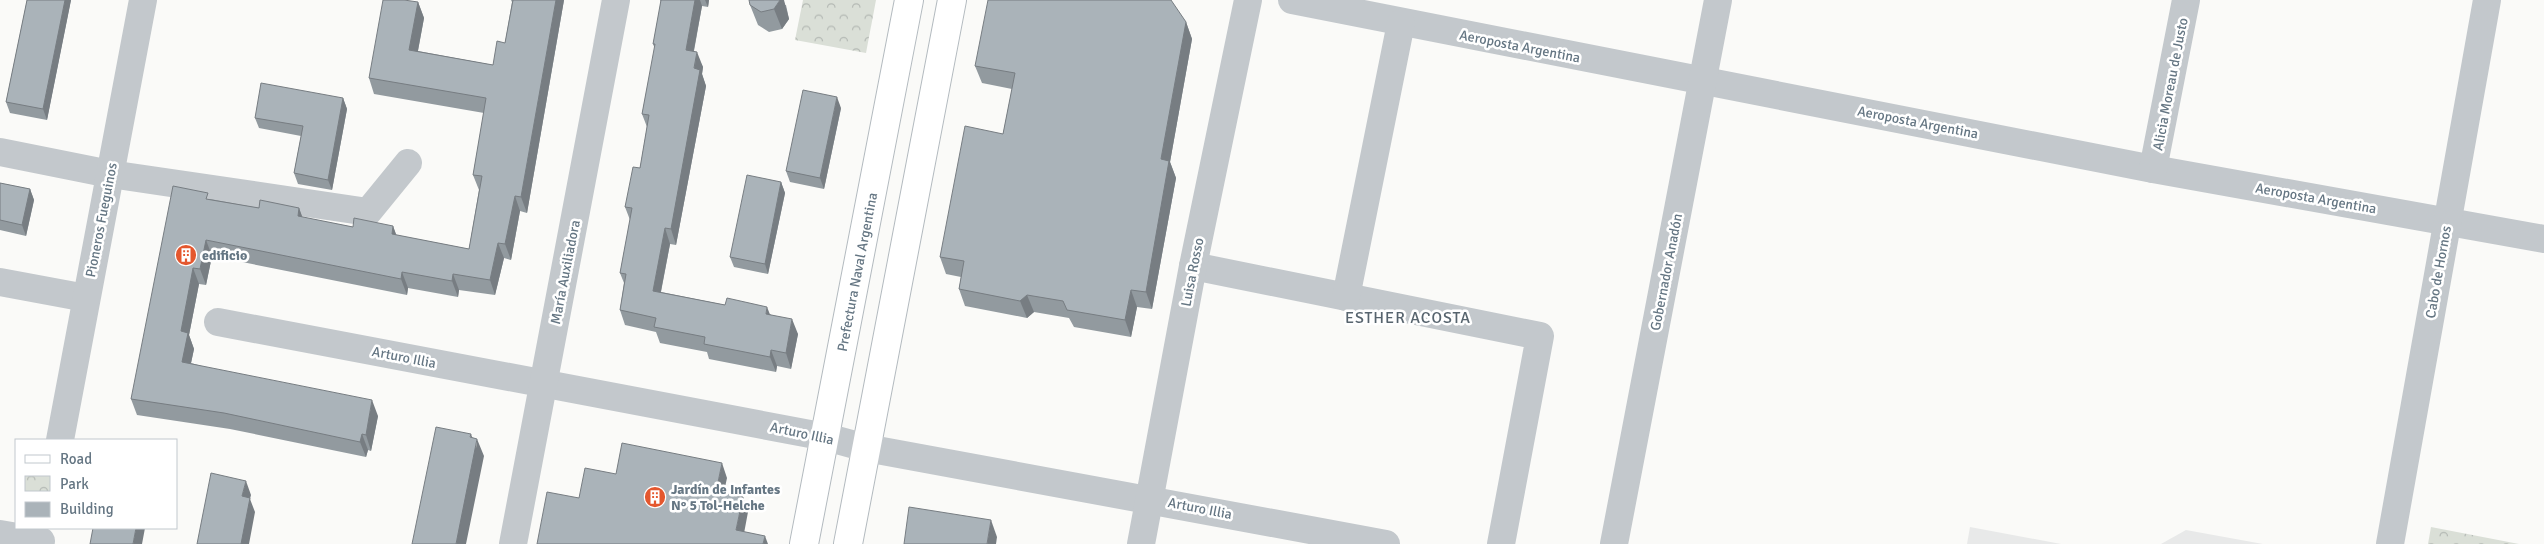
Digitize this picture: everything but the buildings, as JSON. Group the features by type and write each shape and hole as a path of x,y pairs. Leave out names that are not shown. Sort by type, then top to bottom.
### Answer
{"main road":[{"name":"Prefectura Naval Argentina","path":"804,544 909,0"},
{"path":"848,544 952,0"}],"street":[{"name":"Pioneros Fueguinos","path":"60,439 143,0"},
{"name":"María Auxiliadora","path":"513,544 616,0"},
{"name":"Luisa Rosso","path":"1141,544 1193,266 1248,0"},
{"name":"Aeroposta Argentina","path":"1292,0 1401,23 2154,169 2544,239"},
{"name":"Gobernador Anadón","path":"1614,544 1718,0"},
{"name":"Alicia Moreau de Justo","path":"2154,169 2186,0"},
{"name":"Cabo de Hornos","path":"2390,544 2487,0"},
{"path":"1346,297 1401,23"},
{"path":"0,152 110,174 368,212 408,163"},
{"path":"1193,266 1540,336 1501,544"},
{"path":"0,282 86,298"},
{"name":"Arturo Illia","path":"218,322 826,437 866,448 1386,544"},
{"path":"0,534 41,538"}],"shaded area":[{"path":"1970,527 2061,544 1967,544"},
{"path":"2186,530 2263,544 2161,544"}],"green space":[{"path":"803,0 876,0 866,53 795,40"},
{"path":"2431,527 2519,544 2428,544"}],"place":[{"name":"edificio","path":"186,255"},
{"name":"Jardín de Infantes N° 5 Tol-Helche","path":"655,497"}],"district":[{"name":"ESTHER ACOSTA","path":"1408,317"}]}
